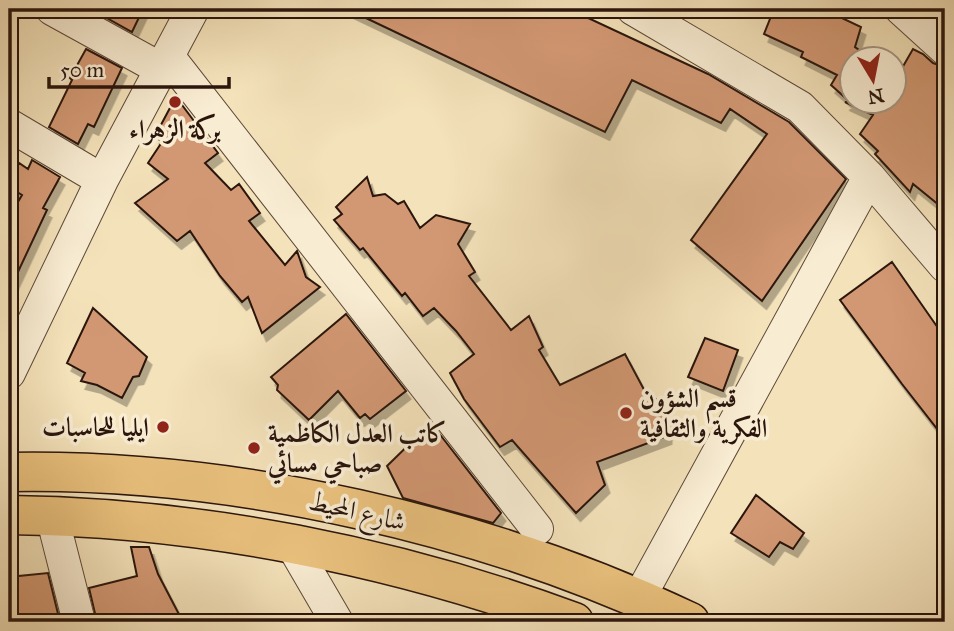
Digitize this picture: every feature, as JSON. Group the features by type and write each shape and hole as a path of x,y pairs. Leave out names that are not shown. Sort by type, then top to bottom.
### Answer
{"main road":[{"name":"شارع المحيط","path":"9,472 116,476 204,484 299,498 388,517 536,558 639,598 690,622"},
{"name":"شارع المحيط","path":"9,515 130,522 291,543 402,569 517,601 574,622"}],"street":[{"path":"52,9 164,62 537,529"},
{"path":"633,9 800,107 869,177 945,266"},
{"path":"901,9 945,49"},
{"path":"9,373 102,180 164,62 185,11"},
{"path":"9,125 102,180"},
{"path":"639,598 869,177"},
{"path":"52,516 79,622"},
{"path":"291,543 337,622"}],"building":[{"path":"98,9 143,9 132,32 96,12"},
{"path":"347,9 569,9 708,74 789,122 846,179 762,301 691,240 767,134 730,109 721,123 632,80 605,132"},
{"path":"774,9 823,9 861,27 855,46 838,46 838,91 831,85 837,75 801,57 803,52 764,34"},
{"path":"86,49 122,68 94,127 88,124 78,144 49,127"},
{"path":"913,49 933,63 945,67 945,210 913,184 910,192 875,154 878,151 860,134 872,116 908,116 908,58"},
{"path":"179,101 218,153 205,163 231,190 239,184 260,213 249,221 285,265 297,251 306,277 320,287 262,333 248,297 242,302 220,276 190,231 177,241 135,203 168,179 148,163 162,142 155,136 171,106"},
{"path":"32,160 60,177 43,208 47,210 9,291 9,217 22,195 9,187 9,179 19,163 28,169"},
{"path":"367,177 373,196 385,194 398,204 404,201 420,228 436,215 470,224 458,244 475,272 469,276 511,330 529,316 543,347 539,350 560,385 625,354 649,399 657,399 668,422 667,436 597,462 605,485 576,513 512,440 500,447 464,399 450,373 474,354 456,331 434,308 423,316 405,293 402,296 363,248 360,250 334,220 342,214 336,207"},
{"path":"892,262 945,338 945,439 840,300"},
{"path":"93,308 147,357 139,376 133,377 122,398 97,385 81,381 85,373 67,363"},
{"path":"346,314 406,391 370,419 365,414 360,418 338,391 309,420 277,390 278,385 271,377"},
{"path":"705,338 738,350 723,391 688,377"},
{"path":"431,423 501,513 493,523 403,498 387,466"},
{"path":"756,495 804,533 793,549 780,542 769,557 731,533"},
{"path":"131,547 149,547 158,574 183,622 97,622 89,588 137,576"},
{"path":"48,573 60,622 9,622 9,577"}],"place":[{"name":"بركة الزهراء","path":"175,102"},
{"name":"قسم الشؤون الفكرية والثقافية","path":"626,413"},
{"name":"ايليا للحاسبات","path":"163,427"},
{"name":"كاتب العدل الكاظمية صباحي مسائي","path":"254,448"}]}
